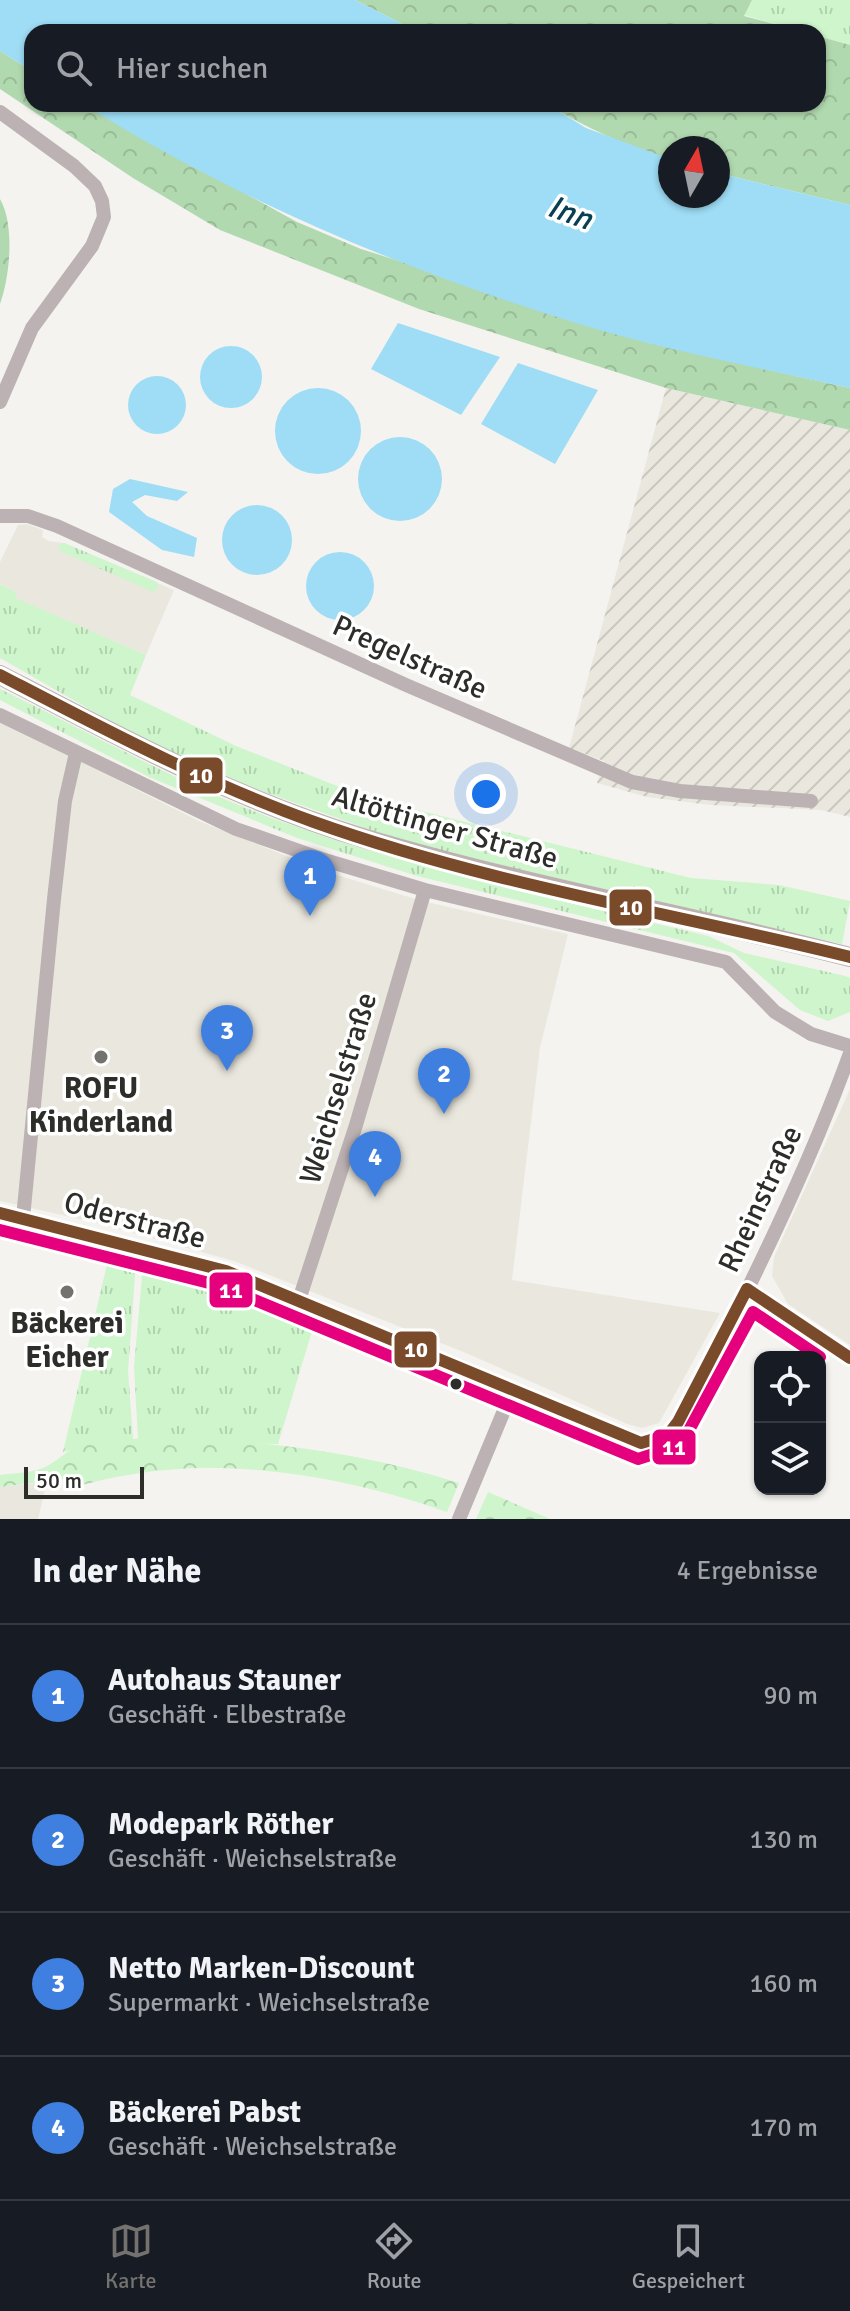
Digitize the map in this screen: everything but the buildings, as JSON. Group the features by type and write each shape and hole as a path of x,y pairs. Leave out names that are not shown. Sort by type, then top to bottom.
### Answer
{"main road":[{"name":"Altöttinger Straße","path":"0,675 196,776 362,837 559,890 850,957"}],"street":[{"path":"0,112 74,166 95,186 102,201 104,217 92,246 32,328 0,402"},
{"name":"Pregelstraße","path":"0,516 28,516 57,526 393,679 632,782 680,791 811,801"},
{"path":"0,715 236,829 425,890 726,962 783,1018 811,1034 850,1046"},
{"path":"23,1218 65,801 76,753"},
{"name":"Weichselstraße","path":"299,1300 356,1125 425,890"},
{"name":"Rheinstraße","path":"655,1441 668,1435 678,1422 747,1289 821,1130 850,1053"},
{"name":"Oderstraße","path":"0,1213 187,1258 299,1300 622,1438 641,1443 655,1441"},
{"path":"747,1289 850,1358"},
{"path":"459,1519 513,1389"}],"shaded area":[{"path":"666,388 850,430 850,817 821,810 710,805 647,797 597,783 604,761 569,748"},
{"path":"27,524 43,530 42,537 49,541 64,543 174,590 146,655 15,598 16,592 0,584 0,562 18,525"},
{"path":"0,721 199,821 324,871 422,901 568,934 540,1048 512,1280 720,1313 659,1423 642,1428 627,1424 466,1353 234,1261 97,1223 0,1201"},
{"path":"850,1089 850,1345 788,1304 772,1276 774,1257"},
{"path":"47,1482 38,1519 0,1519 0,1487"}],"green space":[{"path":"355,0 752,0 744,16 774,24 402,24"},
{"path":"752,0 850,0 850,45 826,38 826,24 776,24 744,15"},
{"path":"826,38 850,45 850,205 730,176 730,136 658,136 658,155 607,136 561,112 826,112"},
{"path":"0,51 24,66 24,105 0,89"},
{"path":"34,112 98,112 297,222 361,249 693,353 850,388 850,430 666,388 419,309 220,230 133,178"},
{"path":"0,199 8,222 9,251 0,304"},
{"path":"64,543 157,582 158,588 153,592 60,551 58,546"},
{"path":"0,584 16,592 16,598 146,655 130,695 236,746 365,797 691,878 779,885 850,901 842,944 410,844 231,780 140,738 0,658"},
{"path":"0,689 208,792 332,839 492,884 708,936 744,953 845,976 850,978 850,1012 828,1021 800,1010 734,953 417,876 297,838 149,777 0,700"},
{"path":"109,1256 136,1262 128,1371 133,1439 63,1452"},
{"path":"143,1265 212,1283 315,1321 278,1444 138,1439 134,1367"},
{"path":"151,1438 194,1438 328,1452 394,1465 459,1483 447,1512 372,1489 252,1470 173,1469 126,1475 68,1488 65,1479 0,1487 0,1475 44,1468 81,1446"},
{"path":"488,1492 550,1519 476,1519"}],"water":[{"path":"0,0 355,0 402,24 24,24 24,66 0,51"},
{"name":"Inn","path":"96,112 560,112 586,128 658,155 658,208 730,208 730,176 850,205 850,388 613,334 514,303 450,281 324,230 202,172"},
{"path":"398,323 500,357 461,415 371,369"},
{"path":"231,346 253,355 262,377 253,399 231,408 209,399 200,377 209,355"},
{"path":"518,363 598,390 555,464 481,424"},
{"path":"157,376 177,385 186,405 177,425 157,434 137,425 128,405 137,385"},
{"path":"318,388 335,391 349,400 358,414 361,431 358,448 349,462 335,471 318,474 301,471 287,462 278,448 275,431 278,414 287,400 301,391"},
{"path":"400,437 416,440 430,449 439,463 442,479 439,495 430,509 416,518 400,521 384,518 370,509 361,495 358,479 361,463 370,449 384,440"},
{"path":"130,479 188,492 177,501 145,495 132,502 147,516 197,538 194,557 162,550 109,512 113,489"},
{"path":"257,505 276,511 286,521 292,540 286,559 276,569 257,575 238,569 228,559 222,540 228,521 238,511"},
{"path":"347,552 368,567 374,586 372,599 364,610 347,620 333,620 316,610 308,599 306,579 316,562 327,554"}],"transit line":[{"name":"10","path":"0,675 154,754 233,790 379,844 513,880 850,957"},
{"name":"10","path":"0,1213 226,1271 641,1443 668,1435 678,1422 747,1289"},
{"name":"11","path":"0,1230 221,1286 638,1459 681,1445 753,1312 811,1351"},
{"name":"10","path":"747,1289 850,1358"}],"place":[{"name":"Autohaus Stauner","path":"310,916"},
{"name":"ROFU Kinderland","path":"101,1057"},
{"name":"Netto Marken-Discount","path":"227,1071"},
{"name":"Modepark Röther","path":"444,1114"},
{"name":"Bäckerei Pabst","path":"375,1197"},
{"name":"Bäckerei Eicher","path":"67,1292"}]}
